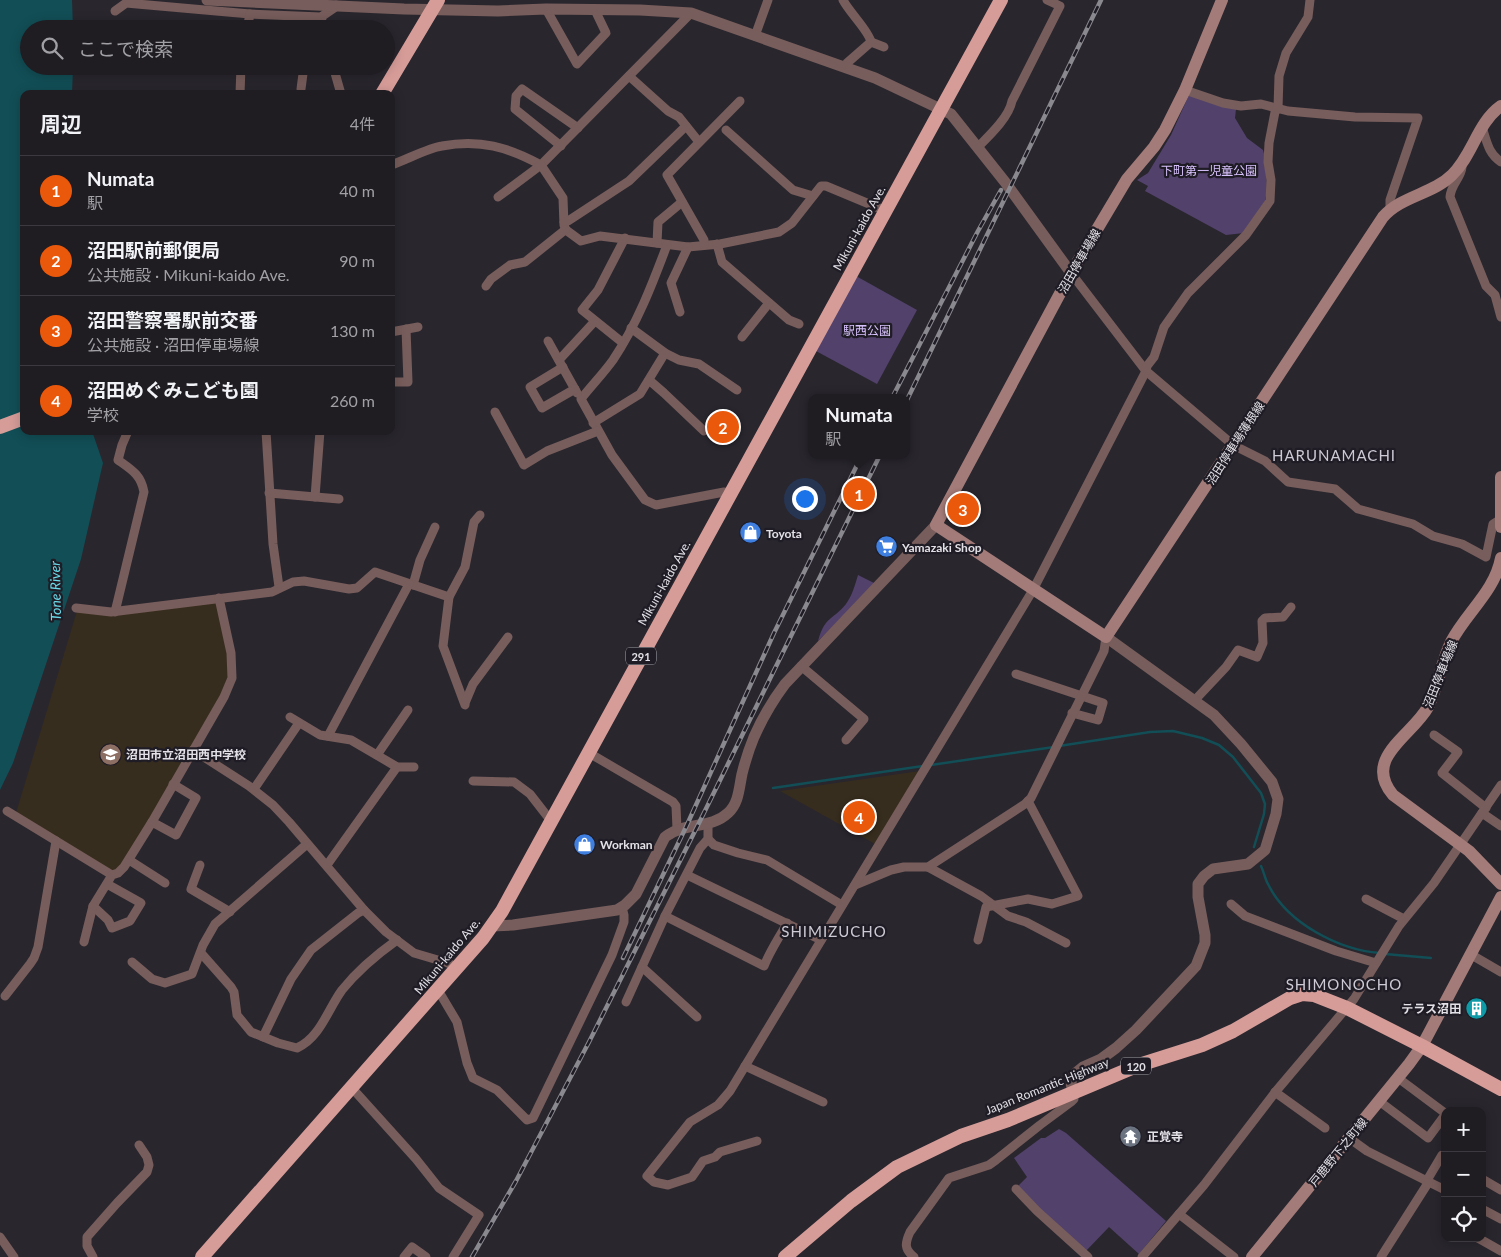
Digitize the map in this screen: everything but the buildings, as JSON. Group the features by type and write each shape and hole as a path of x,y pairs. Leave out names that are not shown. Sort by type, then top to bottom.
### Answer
{"highway":[{"name":"Mikuni-kaido Ave.","path":"202,1257 438,990 483,938 502,911 1001,0"},
{"path":"395,72 435,5"},
{"path":"384,90 393,75"},
{"path":"0,427 20,420"},
{"name":"Japan Romantic Highway","path":"785,1257 851,1201 897,1167 961,1136 1008,1120 1139,1065 1202,1045 1232,1032 1302,994 1314,995 1348,1008 1501,1089"}],"main road":[{"name":"沼田停車場線","path":"936,525 1072,273 1127,179 1154,147 1185,90 1222,0"},
{"path":"1390,208 1438,186 1452,175 1462,162 1482,127 1493,112 1501,106"},
{"name":"沼田停車場薄根線","path":"1106,637 1390,208"},
{"path":"1501,477 1501,527"},
{"path":"936,525 1106,637"},
{"name":"沼田停車場線","path":"1501,558 1494,580 1450,644 1427,709 1385,758 1384,763 1384,780 1393,795 1461,845 1501,884"},
{"path":"1422,1046 1501,897"},
{"name":"戸鹿野下之町線","path":"1252,1257 1422,1046"}],"street":[{"path":"207,0 435,5 498,11 546,9 571,4 595,10 691,13 875,78 952,114 1006,182 1146,371 1234,445 1265,461 1288,482 1335,489 1358,509 1413,524 1433,536 1462,544 1486,557 1493,524 1501,519"},
{"path":"755,36 768,0"},
{"path":"843,0 870,37 871,42"},
{"path":"978,147 994,131 1011,108 1012,101 1060,6 1047,0"},
{"path":"757,1141 720,1152 715,1157 703,1161 692,1177 668,1185 654,1182 647,1176 690,1122 718,1105 730,1091 1033,590 1147,366 1154,357 1164,327 1188,293 1246,236 1270,201 1269,143 1278,108 1280,76 1286,53 1308,17 1310,0"},
{"path":"115,11 126,2 250,14 320,17"},
{"path":"320,17 333,3"},
{"path":"546,9 577,64 606,32 595,10"},
{"path":"498,198 541,165 691,13"},
{"path":"249,20 250,14"},
{"path":"304,16 304,20"},
{"path":"844,67 871,42"},
{"path":"871,42 884,47"},
{"path":"240,90 241,75"},
{"path":"301,88 303,75"},
{"path":"335,75 339,90"},
{"path":"629,76 668,111 679,117 698,142"},
{"path":"560,146 514,109 516,96 522,89 578,128"},
{"path":"1185,90 1223,103 1241,106 1261,104 1288,110 1355,117 1418,118 1390,200 1390,208"},
{"path":"704,245 704,240 666,175 740,101"},
{"path":"486,286 491,279 510,265 525,262 565,226 568,221 629,181 686,126"},
{"path":"1482,127 1490,151 1501,162"},
{"path":"726,130 793,190 813,196"},
{"path":"395,163 440,146 478,143 494,145 509,150 541,165 562,198 565,226 581,240 600,236 688,247 717,244 779,232 792,223 821,186 826,186 886,211"},
{"path":"1462,162 1462,172 1451,189 1450,197 1486,286 1495,295 1501,317"},
{"path":"657,243 658,222 682,202"},
{"path":"623,343 582,310 598,290 625,238"},
{"path":"717,244 722,262 789,320 798,324"},
{"path":"580,399 612,361 623,343 646,300 667,245"},
{"path":"680,312 671,283 688,247"},
{"path":"742,337 769,303"},
{"path":"575,389 542,408 530,387 561,364 595,321"},
{"path":"395,331 418,327"},
{"path":"631,328 665,353 679,360 699,364 737,390"},
{"path":"395,382 408,382 406,329"},
{"path":"548,341 612,455 645,500 656,505 724,492 730,493"},
{"path":"593,423 640,394 665,353"},
{"path":"649,380 704,431"},
{"path":"495,412 524,466 546,451 598,431"},
{"path":"115,612 144,492 142,481 132,470 118,460 126,435"},
{"path":"266,435 273,544 279,587"},
{"path":"315,497 320,435"},
{"path":"269,493 339,499"},
{"path":"480,515 474,522 465,567 449,597 444,646 465,704 473,684 508,637"},
{"path":"492,926 513,925 617,910 636,894 664,837 677,829 716,821 729,812 734,806 739,791 754,737 778,693 792,675 936,525"},
{"path":"328,736 411,584 435,527"},
{"path":"76,608 115,612 272,592 279,587 293,582 357,588 375,572 449,597"},
{"path":"84,942 93,906 110,879 129,860 224,697 232,678 231,653 219,598"},
{"path":"1194,702 1226,667 1238,650 1257,657 1263,643 1262,621 1265,618 1283,617 1291,608"},
{"path":"914,1257 905,1246 906,1239 949,1178 989,1165 1071,1102 1074,1099 1071,1083 1072,1076 1123,1042 1196,966 1205,943 1198,897 1198,884 1213,869 1248,864 1265,850 1276,814 1278,799 1272,782 1214,715 1106,637 1104,651 1031,798 928,867"},
{"path":"801,666 864,719 846,740"},
{"path":"1016,674 1103,703 1098,720 1072,713"},
{"path":"377,755 408,710"},
{"path":"290,717 320,735 335,739 352,740 397,767 414,767"},
{"path":"254,789 299,723"},
{"path":"1434,735 1458,752 1442,773 1501,826"},
{"path":"193,750 254,789 282,814 375,922 414,953 448,963 457,968"},
{"path":"589,753 673,802 676,806 677,829"},
{"path":"327,865 397,767"},
{"path":"473,780 514,782 530,794 551,821"},
{"path":"152,822 176,835 196,798 173,784"},
{"path":"1142,1257 1179,1214 1275,1092 1348,1008 1404,919 1434,883 1501,785"},
{"path":"978,940 986,907 1028,899 1052,904 1078,896 1028,801"},
{"path":"7,811 56,841 142,903 130,922 112,928 108,920 93,906"},
{"path":"626,1002 700,848 708,839 708,823"},
{"path":"708,839 714,845 767,860 842,905"},
{"path":"5,996 34,958 38,947 56,841"},
{"path":"132,962 152,980 165,983 192,974 203,945 215,924 307,844"},
{"path":"129,860 165,883"},
{"path":"200,865 190,889 230,912"},
{"path":"855,885 891,870 904,867 928,867 981,896 1008,916 1026,922 1066,943"},
{"path":"687,875 821,940"},
{"path":"1366,899 1404,919"},
{"path":"1231,904 1245,916 1336,951 1376,963"},
{"path":"438,990 457,1022 467,1063 473,1078 494,1088 527,1120 533,1118 612,955 624,922 622,907"},
{"path":"263,1037 291,980 311,950 364,910"},
{"path":"666,916 764,966 770,951 787,923"},
{"path":"201,953 231,987 234,992 237,1015 251,1032 291,1048 297,1048 303,1045 320,1027 338,996 357,973 371,959 397,940"},
{"path":"1470,954 1501,972"},
{"path":"642,967 697,1017"},
{"path":"745,1066 823,1102"},
{"path":"1398,1078 1441,1111"},
{"path":"352,1088 416,1159 439,1188 479,1215 453,1257"},
{"path":"1275,1092 1325,1128"},
{"path":"1379,1101 1428,1138 1441,1120"},
{"path":"1349,1138 1367,1151 1441,1188"},
{"path":"93,1257 87,1246 87,1237 147,1172 149,1165 147,1157 139,1145"},
{"path":"1381,1257 1441,1157"},
{"path":"1486,1181 1501,1190"},
{"path":"1016,1189 1088,1257"},
{"path":"1486,1211 1501,1219"},
{"path":"1179,1214 1234,1257"},
{"path":"0,1237 14,1257"},
{"path":"1485,1242 1501,1251"},
{"path":"404,1257 412,1247 426,1257"}],"shaded area":[{"name":"沼田市立沼田西中学校","path":"214,601 217,604 229,658 229,673 221,694 124,864 115,871 107,869 16,813 77,611"},
{"path":"920,771 875,844 780,791"}],"green space":[{"name":"下町第一児童公園","path":"1189,95 1236,109 1235,118 1247,138 1263,150 1266,161 1267,190 1265,201 1244,233 1226,235 1145,191 1148,186 1137,180 1148,173 1171,135"},
{"name":"駅西公園","path":"856,276 917,310 877,384 816,351"},
{"path":"858,575 876,584 818,641 826,623 848,601"},
{"path":"1059,1129 1066,1133 1166,1221 1139,1254 1109,1227 1085,1252 1017,1187 1027,1177 1014,1158 1041,1138 1045,1138"}],"water":[{"name":"Tone River","path":"0,0 72,0 73,20 20,20 20,75 73,75 72,90 20,90 20,435 93,435 103,463 81,559 13,763 0,790"}],"waterway":[{"path":"1059,746 1150,732 1173,731 1202,738 1219,745 1233,757 1261,793 1265,804 1264,814 1254,847"},
{"path":"931,765 1054,747"},
{"path":"773,788 923,766"},
{"path":"1261,866 1267,882 1277,898 1301,922 1332,940 1364,951 1380,953"},
{"path":"1385,954 1431,958"}],"railway":[{"path":"910,394 1101,0"},
{"path":"894,394 1001,190"},
{"path":"623,958 686,827 774,633 860,459"},
{"path":"472,1257 516,1181 589,1042 878,459"}],"place":[{"name":"沼田駅前郵便局","path":"723,427"},
{"name":"Numata","path":"859,494"},
{"name":"沼田警察署駅前交番","path":"963,509"},
{"name":"Toyota","path":"750,533"},
{"name":"Yamazaki Shop","path":"886,547"},
{"name":"沼田市立沼田西中学校","path":"110,754"},
{"name":"沼田めぐみこども園","path":"859,817"},
{"name":"Workman","path":"584,844"},
{"name":"テラス沼田","path":"1477,1008"},
{"name":"正覚寺","path":"1131,1136"}],"district":[{"name":"HARUNAMACHI","path":"1334,455"},
{"name":"SHIMIZUCHO","path":"834,931"},
{"name":"SHIMONOCHO","path":"1344,984"}]}
